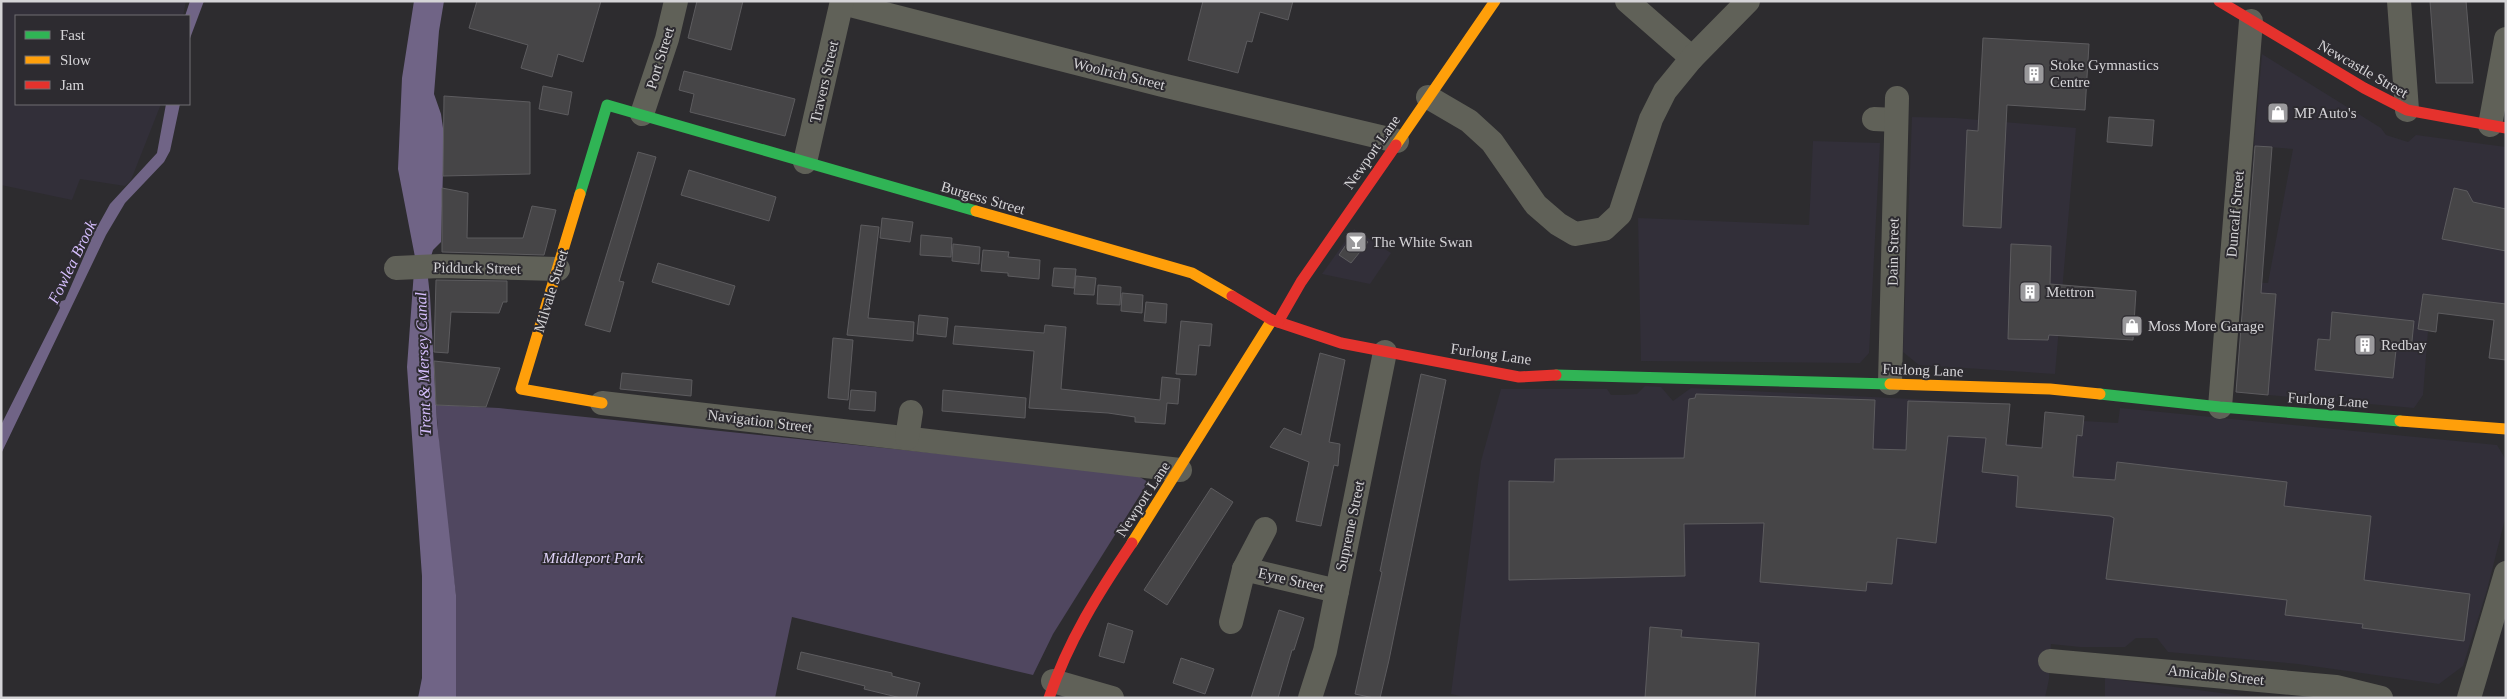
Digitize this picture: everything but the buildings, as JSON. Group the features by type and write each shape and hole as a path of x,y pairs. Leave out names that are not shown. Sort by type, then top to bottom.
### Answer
{"street":[{"name":"Port Street","path":"642,114 667,38 676,1"},
{"name":"Newport Lane","path":"1051,690 1080,624 1275,321 1495,1"},
{"path":"1627,1 1692,58"},
{"path":"1428,97 1469,121 1492,142 1536,205 1558,224 1575,234 1604,229 1620,214 1651,119 1665,91 1692,58 1748,1"},
{"name":"Newcastle Street","path":"2219,1 2364,88 2407,110 2498,126"},
{"path":"2399,1 2407,110"},
{"name":"Woolrich Street","path":"842,2 1162,85 1397,141"},
{"name":"Travers Street","path":"805,162 842,2"},
{"name":"Duncalf Street","path":"2220,406 2251,21"},
{"path":"2498,126 2504,48"},
{"name":"Burgess Street","path":"607,105 1192,272 1275,321 1341,344"},
{"name":"Milvale Street","path":"607,105 522,389 608,403"},
{"name":"Dain Street","path":"1889,112 1890,384"},
{"name":"Pidduck Street","path":"396,268 440,266 558,269"},
{"name":"Furlong Lane","path":"1341,344 1519,377 1563,375 2050,389 2220,406 2506,429"},
{"name":"Supreme Street","path":"1310,698 1325,651 1385,352"},
{"name":"Navigation Street","path":"608,403 1180,470"},
{"path":"907,438 911,412"},
{"name":"Eyre Street","path":"1231,622 1244,569 1265,529"},
{"name":"Eyre Street","path":"1244,569 1337,591"},
{"path":"2469,698 2506,573"},
{"name":"Amicable Street","path":"2050,661 2336,687 2381,698"},
{"path":"1051,690 1112,698"}],"shaded area":[{"path":"1,1 186,1 183,15 15,15 15,105 161,105 131,180 125,186 80,179 72,200 1,185"},
{"path":"2262,54 2381,128 2386,135 2408,142 2416,135 2506,147 2506,304 2423,294 2418,329 2428,331 2423,395 2414,408 2236,392 2245,282 2268,283 2293,149 2254,146"},
{"path":"1912,117 1956,118 2076,128 2055,374 1919,365 1903,352"},
{"path":"1813,141 1880,143 1869,353 1860,363 1641,361 1638,218 1809,225"},
{"path":"1354,229 1391,253 1370,284 1322,274"},
{"path":"1645,386 1661,387 1673,401 1691,388 2010,404 2006,443 2041,448 2045,412 2084,416 2084,421 2118,423 2120,408 2497,445 2506,460 2506,515 2487,590 2463,666 2439,684 2298,664 2168,652 2157,638 2136,638 2125,647 2080,647 2051,644 2049,679 2045,698 1469,698 1451,694 1481,461 1501,389 1607,389 1611,395 1624,395 1637,394"},
{"path":"2105,678 2260,698 2105,698"}],"green space":[{"name":"Middleport Park","path":"436,405 499,408 1135,474 1148,482 1053,634 1033,675 792,617 775,698 456,698 456,595 443,495"}],"water":[{"path":"190,1 204,1 190,38 190,15 185,15"},
{"name":"Trent & Mersey Canal","path":"414,1 444,1 439,31 434,94 441,114 444,135 441,242 433,250 427,269 437,422 456,595 456,698 418,698 422,678 422,576 407,367 415,257 398,169 402,78"},
{"path":"166,105 180,105 170,151 164,162 125,203 106,235 1,454 1,425 60,308 58,302 65,300 95,231 110,204 157,153"}],"traffic: fast":[{"path":"580,194 607,105 976,211"},
{"path":"1556,375 1890,384"},
{"path":"2100,394 2220,407 2400,421"}],"traffic: slow":[{"path":"1396,145 1495,1"},
{"path":"580,194 521,389 602,403"},
{"path":"976,211 1192,273 1232,296"},
{"path":"1132,543 1272,320"},
{"path":"1890,384 2050,389 2100,394"},
{"path":"2400,421 2506,429"}],"traffic: jam":[{"path":"2219,1 2364,88 2407,110 2506,128"},
{"path":"1278,322 1301,282 1396,145"},
{"path":"1232,296 1272,320 1341,343 1519,377 1556,375"},
{"path":"1049,698 1065,657 1085,618 1132,543"}],"place":[{"name":"Stoke Gymnastics Centre","path":"2034,74"},
{"name":"MP Auto's","path":"2278,113"},
{"name":"The White Swan","path":"1356,242"},
{"name":"Mettron","path":"2030,292"},
{"name":"Moss More Garage","path":"2132,326"},
{"name":"Redbay","path":"2365,345"}],"water label":[{"name":"Fowlea Brook","path":"72,262"}]}
